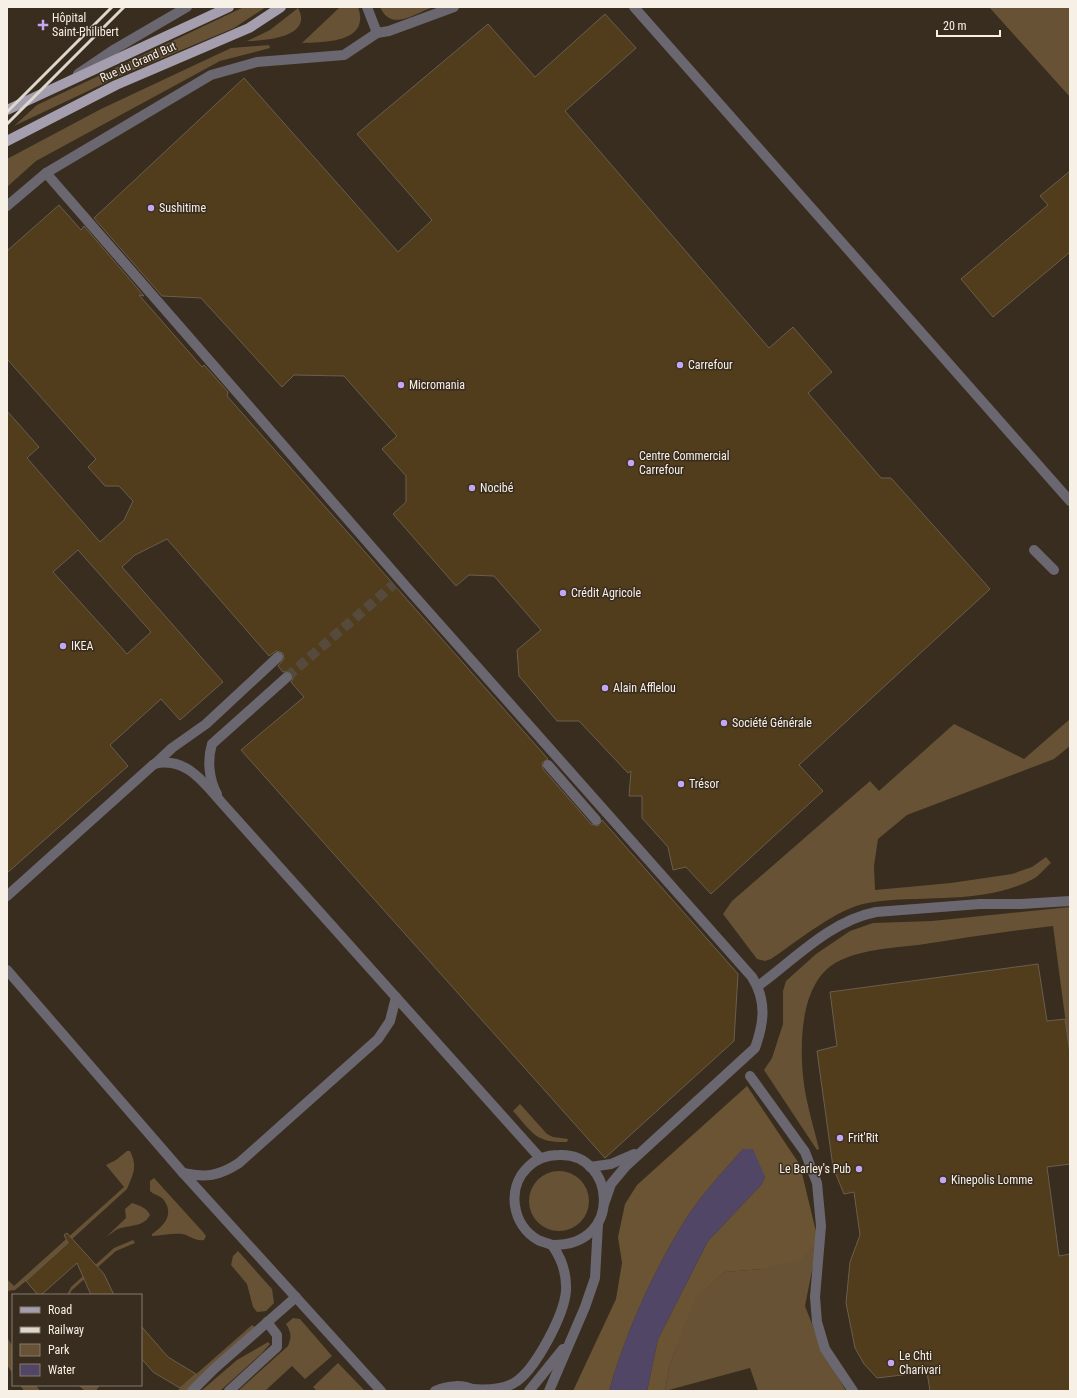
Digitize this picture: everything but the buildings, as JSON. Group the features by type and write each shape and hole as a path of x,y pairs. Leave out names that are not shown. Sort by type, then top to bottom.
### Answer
{"main road":[{"name":"Rue du Grand But","path":"7,110 229,7"},
{"name":"Rue du Grand But","path":"7,141 116,85 249,28 281,7"}],"street":[{"name":"Rue du Grand But","path":"66,83 115,49 187,7"},
{"path":"367,7 377,33"},
{"path":"7,206 46,172 211,75 257,62 344,55 377,33 389,31 454,7"},
{"path":"634,7 1070,501"},
{"path":"46,172 410,591 581,786 752,977 758,986 763,1011 763,1021 754,1048 646,1147 616,1177 608,1191 598,1224 595,1278 585,1307 549,1391"},
{"path":"1034,550 1054,570"},
{"path":"7,896 172,748 206,724 278,657"},
{"path":"222,803 215,790 210,767 209,757 212,744 287,677"},
{"path":"154,764 172,762 195,774 540,1158"},
{"path":"548,765 596,820"},
{"path":"758,986 830,931 861,915 882,911 980,904 1021,904 1070,901"},
{"path":"7,970 183,1173 381,1391"},
{"path":"183,1173 200,1176 218,1175 239,1162 378,1039 390,1021 396,997"},
{"path":"750,1076 805,1152 817,1183 822,1226 815,1297 817,1322 825,1349 853,1391"},
{"path":"590,1167 621,1161 646,1147"},
{"path":"598,1224 589,1234 578,1241 565,1245 552,1245 538,1240 527,1232 518,1220 514,1206 514,1192 519,1178 528,1167 540,1158 551,1155 563,1155 574,1157 590,1167 599,1178 603,1190 604,1204"},
{"path":"435,1391 448,1387 460,1386 474,1390 493,1389 512,1384 526,1373 541,1353 560,1310 566,1289 563,1262 552,1245"},
{"path":"192,1391 296,1297"},
{"path":"229,1391 277,1347 277,1335 267,1322"},
{"path":"529,1391 572,1336"}],"green space":[{"path":"244,7 266,7 234,28 122,75 14,126 37,105"},
{"path":"340,7 358,7 360,19 358,28 352,34 333,41 302,43"},
{"path":"380,7 433,7 411,17 397,20 390,19"},
{"path":"989,7 1070,7 1070,97"},
{"path":"298,8 301,18 299,25 294,31 275,38 247,41 270,30"},
{"path":"269,45 270,48 220,61 36,161 7,187 7,159 101,109 231,48"},
{"path":"1070,719 1070,746 1054,759 907,815 878,839 874,866 875,890 951,883 1012,874 1032,867 1046,857 1051,863 1033,879 994,893 952,898 889,900 856,906 831,918 771,959 765,961 757,959 723,914 732,901 870,781 879,791 954,724 1024,759"},
{"path":"1070,907 1070,1054 1053,926 869,951 850,956 827,969 817,982 810,997 802,1033 802,1068 804,1084 819,1149 817,1150 764,1070 772,1058 783,1024 783,991 786,981 816,954 850,931 873,923 932,921"},
{"path":"520,1104 547,1134 553,1137 568,1139 567,1142 548,1141 530,1131 513,1111"},
{"path":"127,1151 130,1151 134,1162 134,1170 127,1189 26,1281 15,1290 7,1291 7,1279 14,1286 124,1187 106,1165 116,1160"},
{"path":"559,1171 576,1176 584,1184 589,1201 584,1218 576,1226 559,1231 542,1226 534,1218 529,1201 534,1184 542,1176"},
{"path":"154,1178 203,1232 206,1236 204,1240 198,1240 182,1234 152,1236 152,1234 164,1223 168,1215 168,1210 163,1199 150,1191 150,1181"},
{"path":"132,1203 147,1210 150,1215 147,1219 140,1224 118,1229 105,1238 126,1218 125,1209"},
{"path":"133,1240 135,1243 116,1251 72,1290 70,1294 68,1294 71,1287 114,1248"},
{"path":"818,1240 805,1306 821,1347 846,1391 758,1391 750,1368 665,1391 669,1367 694,1298 725,1272 762,1269"},
{"path":"238,1251 272,1289 274,1303 266,1311 257,1312 253,1307 247,1284 231,1265 233,1256"},
{"path":"293,1318 300,1319 332,1356 305,1379 292,1366 265,1391 238,1391 288,1346 290,1335 286,1324"},
{"path":"252,1325 255,1327 186,1391 177,1391"},
{"path":"7,1337 12,1345 12,1372 7,1365"},
{"path":"268,1342 270,1344 261,1354 220,1391 201,1391 237,1360"},
{"path":"338,1363 365,1391 317,1391 313,1387"},
{"path":"21,1386 37,1386 40,1391 24,1391"},
{"path":"79,1386 99,1386 96,1391 85,1391"}],"shaded area":[{"path":"747,1086 800,1165 818,1240 801,1260 762,1269 725,1272 695,1298 669,1367 665,1391 647,1391 658,1339 708,1241 761,1185 765,1177 743,1149 697,1203 672,1242 661,1262 632,1325 623,1347 609,1391 573,1391 616,1299 622,1263 618,1237 625,1204 637,1185"}],"water":[{"path":"743,1149 753,1149 765,1177 761,1185 708,1241 658,1339 647,1391 609,1391 623,1347 632,1325 661,1262 672,1242 697,1203"}],"tunnel":[{"path":"287,677 394,584"}],"railway":[{"path":"7,112 112,7"},
{"path":"7,124 124,7"}],"place":[{"name":"Hôpital Saint-Philibert","path":"43,25"},
{"name":"Sushitime","path":"151,208"},
{"name":"Carrefour","path":"680,365"},
{"name":"Micromania","path":"401,385"},
{"name":"Centre Commercial Carrefour","path":"631,463"},
{"name":"Nocibé","path":"472,488"},
{"name":"Crédit Agricole","path":"563,593"},
{"name":"IKEA","path":"63,646"},
{"name":"Alain Afflelou","path":"605,688"},
{"name":"Société Générale","path":"724,723"},
{"name":"Trésor","path":"681,784"},
{"name":"Frit'Rit","path":"840,1138"},
{"name":"Le Barley's Pub","path":"859,1169"},
{"name":"Kinepolis Lomme","path":"943,1180"},
{"name":"Le Chti Charivari","path":"891,1363"}]}
